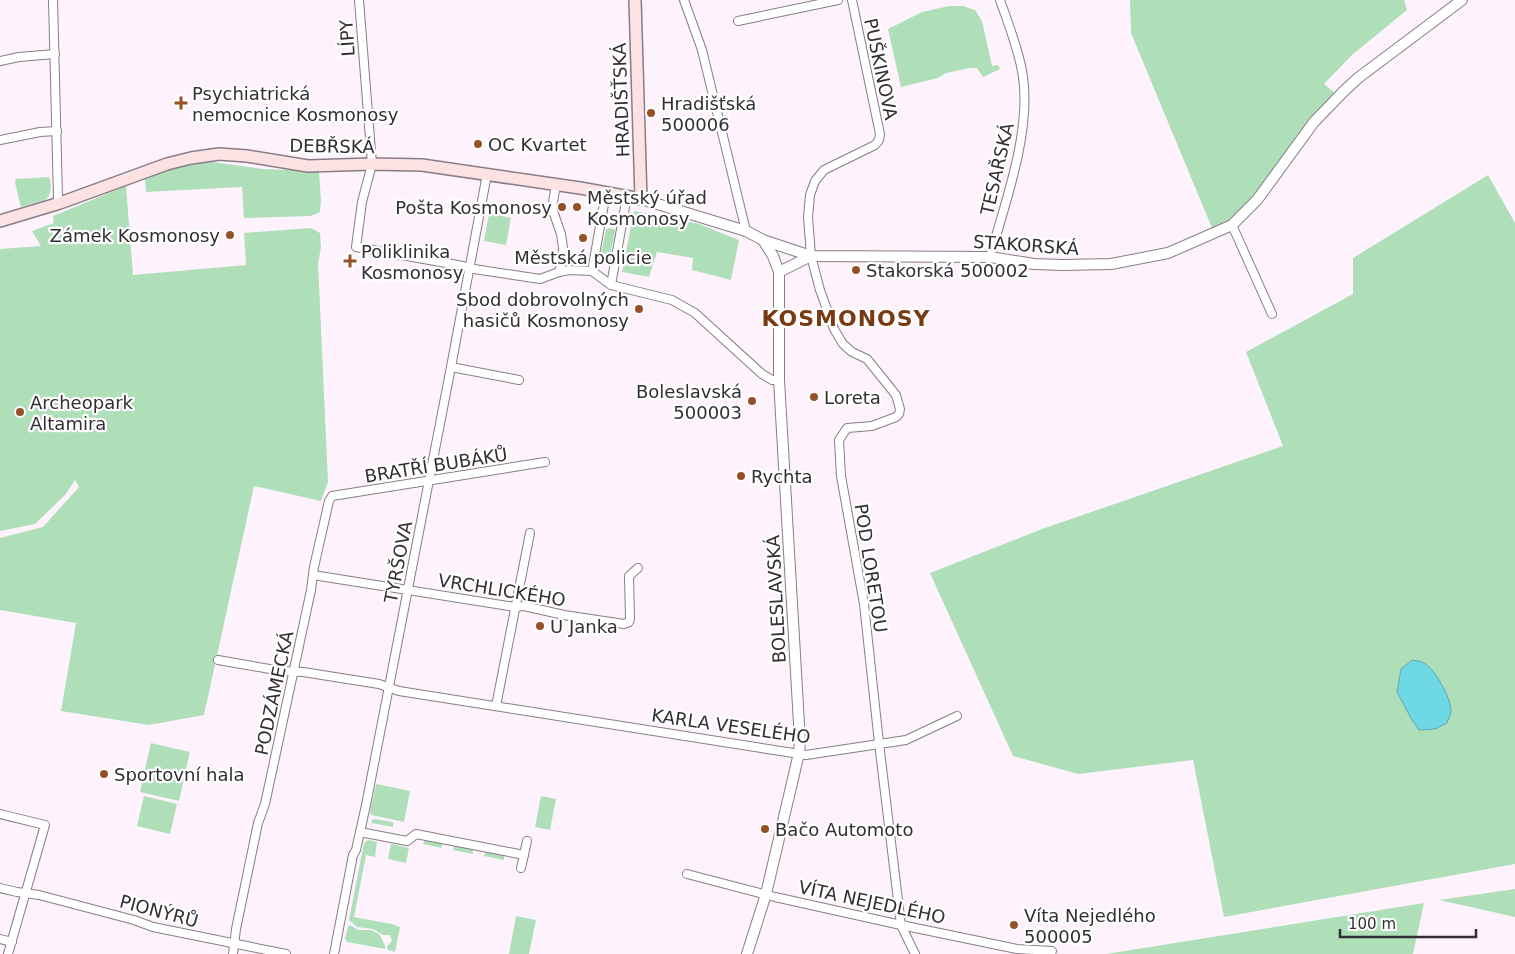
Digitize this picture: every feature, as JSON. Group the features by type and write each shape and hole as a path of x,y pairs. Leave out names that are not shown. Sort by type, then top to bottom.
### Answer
{"main road":[{"name":"HRADIŠŤSKÁ","path":"635,0 641,199"},
{"name":"DEBŘSKÁ","path":"0,221 60,203 167,164 208,155 228,154 308,166 422,165 606,192 641,199"}],"street":[{"path":"53,0 58,198 60,203"},
{"name":"LÍPY","path":"359,0 372,164"},
{"path":"684,0 702,50 746,231"},
{"path":"738,21 838,0"},
{"name":"PUŠKINOVA","path":"811,256 808,217 810,195 815,181 824,170 875,145 879,140 880,134 852,0"},
{"name":"TESAŘSKÁ","path":"990,257 1010,187 1024,123 1023,77 1013,37 1000,0"},
{"name":"STAKORSKÁ","path":"811,256 990,257 1034,264 1063,265 1111,264 1168,253 1232,225 1257,200 1306,132 1343,92 1358,78 1462,0"},
{"path":"0,61 19,57 55,54"},
{"path":"0,140 40,132 56,132"},
{"path":"372,164 362,202 356,247 540,280 569,270 592,271 611,285 672,300 696,313 762,374 772,380 779,380"},
{"name":"TYRŠOVA","path":"334,954 389,688 487,174"},
{"path":"556,185 552,208 561,234 563,248 559,272"},
{"path":"592,271 606,192"},
{"path":"611,285 627,196"},
{"path":"641,199 746,231 763,240 811,256"},
{"path":"1232,225 1272,314"},
{"name":"BOLESLAVSKÁ","path":"747,954 766,894 799,753 800,741 779,380 779,272 773,256 763,240"},
{"path":"779,272 811,256"},
{"name":"POD LORETOU","path":"811,256 820,290 834,329 843,344 852,352 867,359 896,395 900,409 896,417 872,426 848,428 839,440 841,476 864,604 901,925 915,954"},
{"path":"451,367 519,380"},
{"name":"BRATŘÍ BUBÁKŮ","path":"332,496 545,462"},
{"name":"PODZÁMECKÁ","path":"233,954 236,929 258,823 265,804 329,501 332,496"},
{"path":"496,706 530,533"},
{"name":"VRCHLICKÉHO","path":"313,575 515,607 524,606 564,615 627,624 630,618 629,576 638,568"},
{"name":"KARLA VESELÉHO","path":"218,660 281,671 294,671 379,684 389,688 496,706 569,716 806,755 906,740 957,716"},
{"path":"0,814 44,825 8,954"},
{"path":"360,832 407,840 416,834 524,855"},
{"path":"521,868 527,841"},
{"name":"VÍTA NEJEDLÉHO","path":"687,874 901,925 1017,949 1052,951"},
{"name":"PIONÝRŮ","path":"0,888 39,895 134,920 153,927 286,954"},
{"path":"0,939 12,942"}],"green space":[{"path":"1130,0 1404,0 1407,10 1352,55 1324,84 1335,93 1232,224 1215,231 1212,228 1131,33"},
{"path":"949,6 963,6 975,10 982,21 992,66 998,65 1000,69 983,77 977,68 970,68 946,73 938,78 901,87 888,29 922,12"},
{"path":"212,162 263,169 319,171 320,212 311,216 244,218 242,187 146,192 145,179 177,166"},
{"path":"1488,175 1515,223 1515,864 1224,917 1193,760 1078,774 1013,756 930,573 1042,529 1283,446 1246,352 1353,294 1353,258","holes":["1401,669 1444,688 1451,711 1412,720 1397,692"]},
{"path":"49,177 51,189 47,198 21,207 15,183 16,179"},
{"path":"126,186 133,275 246,265 244,233 311,228 320,233 321,248 318,263 328,482 321,501 254,486 204,715 149,725 61,711 76,623 0,610 0,538 43,527 79,487 75,480 66,494 35,524 0,531 0,249 41,246 32,231 54,223 53,216"},
{"path":"634,211 699,224 739,240 731,280 692,270 693,258 657,252 649,277 622,272"},
{"path":"489,213 511,218 506,245 484,241"},
{"path":"608,228 615,229 615,232 609,260 604,262 600,258"},
{"path":"151,743 190,752 179,801 140,792"},
{"path":"376,784 410,791 404,822 371,815"},
{"path":"144,796 177,804 170,834 137,826"},
{"path":"541,796 556,799 550,830 535,827"},
{"path":"375,819 393,822 393,827 371,823"},
{"path":"425,839 442,843 442,848 423,844"},
{"path":"368,840 377,842 375,857 366,855 354,917 400,927 395,952 387,948 392,941 390,935 383,935 373,929 357,927 349,920 364,843"},
{"path":"391,844 409,848 406,863 388,859"},
{"path":"455,845 473,848 473,854 453,850"},
{"path":"486,851 504,855 504,860 484,856"},
{"path":"1515,889 1515,917 1439,900"},
{"path":"1424,903 1413,954 1106,954"},
{"path":"516,916 536,920 529,954 509,954"},
{"path":"350,925 358,930 371,930 379,934 385,949 347,942 345,939 348,926"}],"water":[{"path":"1412,660 1423,662 1433,671 1450,705 1451,714 1447,723 1435,729 1419,730 1397,692 1401,669"}],"place":[{"name":"Psychiatrická nemocnice Kosmonosy","path":"181,103"},
{"name":"Hradišťská 500006","path":"651,113"},
{"name":"OC Kvartet","path":"478,144"},
{"name":"Pošta Kosmonosy","path":"562,207"},
{"name":"Městský úřad Kosmonosy","path":"577,207"},
{"name":"Zámek Kosmonosy","path":"230,235"},
{"name":"Městská policie","path":"583,238"},
{"name":"Poliklinika Kosmonosy","path":"350,261"},
{"name":"Stakorská 500002","path":"856,270"},
{"name":"Sbod dobrovolných hasičů Kosmonosy","path":"639,309"},
{"name":"Loreta","path":"814,397"},
{"name":"Boleslavská 500003","path":"752,401"},
{"name":"Archeopark Altamira","path":"20,412"},
{"name":"Rychta","path":"741,476"},
{"name":"U Janka","path":"540,626"},
{"name":"Sportovní hala","path":"104,774"},
{"name":"Bačo Automoto","path":"765,829"},
{"name":"Víta Nejedlého 500005","path":"1014,925"}],"district":[{"name":"KOSMONOSY","path":"846,318"}]}
